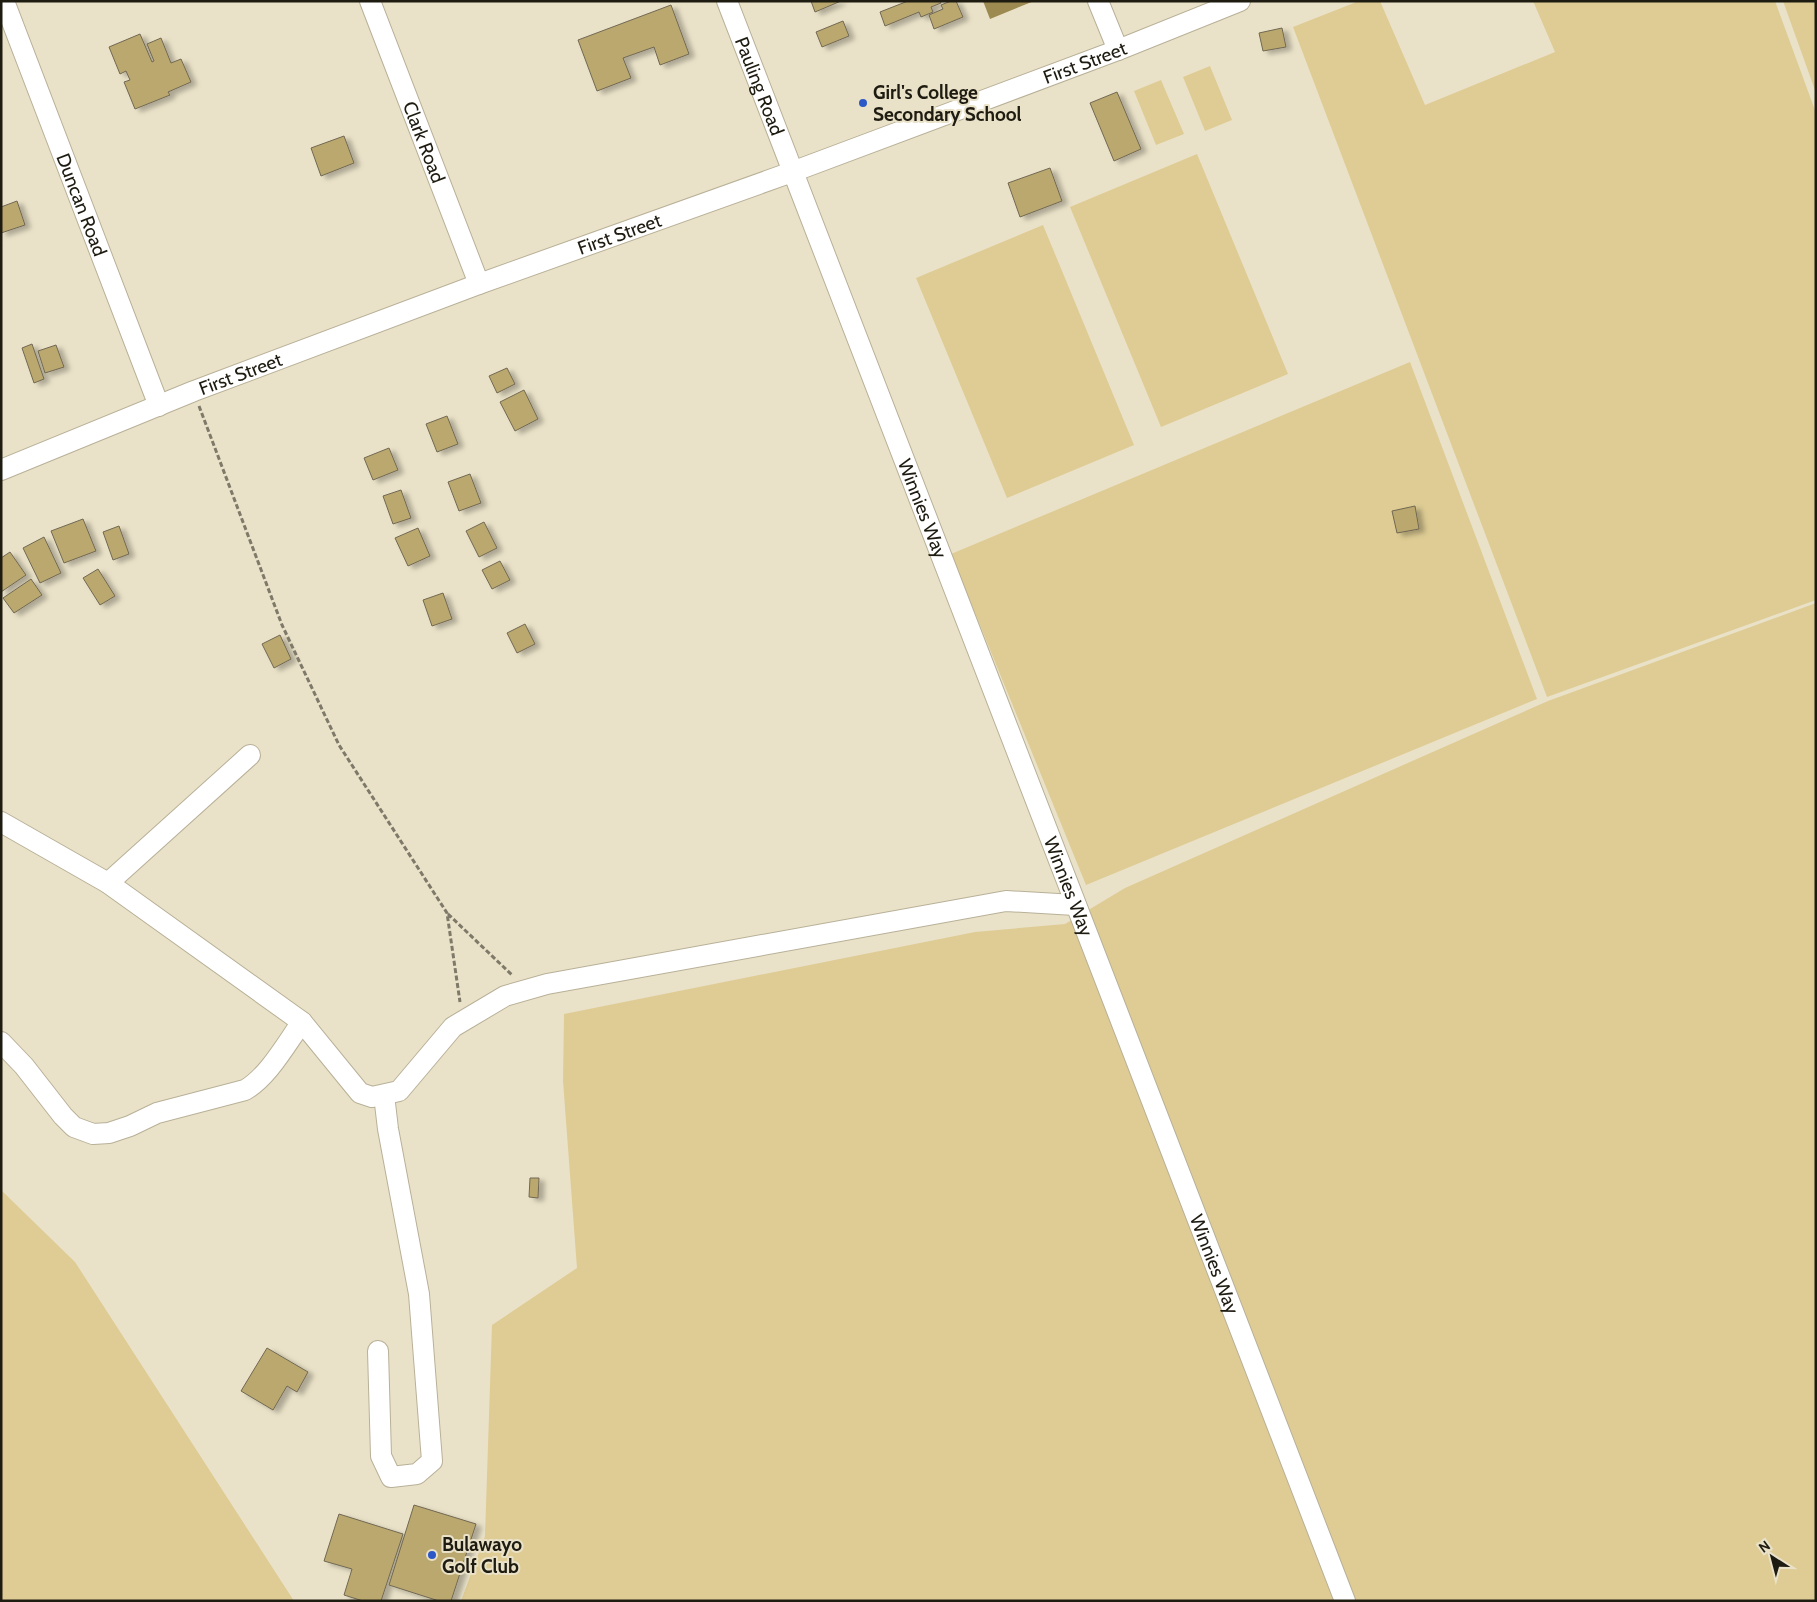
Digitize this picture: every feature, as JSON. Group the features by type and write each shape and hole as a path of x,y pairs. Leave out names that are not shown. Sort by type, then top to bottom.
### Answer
{"street":[{"name":"Duncan Road","path":"4,1 159,406"},
{"name":"Clark Road","path":"370,1 479,284"},
{"name":"Pauling Road","path":"727,1 792,172"},
{"path":"1098,1 1118,50"},
{"name":"First Street","path":"1,470 194,392 479,284 792,172 1118,50 1240,1"},
{"name":"Winnies Way","path":"792,172 1345,1601"},
{"path":"108,883 250,755"},
{"path":"1,822 108,883 302,1022 360,1093 372,1097 399,1090 453,1027 506,996 546,984 1006,901 1075,905"},
{"path":"1,1042 24,1066 74,1128 93,1134 109,1133 130,1126 157,1113 245,1090 252,1086 263,1075 302,1022"},
{"path":"378,1351 381,1456 391,1477 417,1474 432,1460 419,1294 388,1130 384,1095"}],"path":[{"path":"194,392 282,625 339,745 447,914 527,990"},
{"path":"447,914 463,1021"}],"shaded area":[{"path":"983,1 1034,1 990,19"},
{"path":"1359,1 1380,1 1425,105 1555,52 1533,1 1775,1 1816,113 1816,600 1547,697 1293,27"},
{"path":"1783,1 1816,1 1816,93"},
{"path":"1210,66 1232,120 1205,131 1183,77"},
{"path":"1161,80 1184,134 1156,145 1134,91"},
{"path":"1197,154 1288,374 1161,427 1070,207"},
{"path":"1043,225 1134,445 1007,498 916,278"},
{"path":"1410,362 1537,699 1086,885 951,554"},
{"path":"1816,603 1816,1601 461,1601 485,1536 492,1325 577,1268 563,1081 564,1014 975,932 1065,924 1125,888 1548,701"},
{"path":"1,1190 75,1262 294,1601 1,1601"}],"building":[{"path":"811,1 841,1 815,12"},
{"path":"908,1 940,1 941,3 931,7 933,12 921,17 919,12 885,26 880,12"},
{"path":"956,1 963,17 934,29 929,15 943,9 941,5"},
{"path":"671,5 689,54 660,65 654,47 623,58 631,78 597,91 578,40"},
{"path":"843,21 849,36 822,47 816,32"},
{"path":"1282,28 1286,47 1263,51 1259,33"},
{"path":"140,34 152,62 154,61 147,44 161,38 171,63 181,59 191,82 168,92 170,95 135,109 124,82 130,80 126,71 120,74 109,47"},
{"path":"1117,92 1141,149 1114,161 1090,103"},
{"path":"344,136 354,163 321,176 311,148"},
{"path":"1050,168 1062,201 1020,217 1008,183"},
{"path":"17,201 25,225 1,233 1,207"},
{"path":"32,344 44,379 34,383 22,348"},
{"path":"56,345 64,367 45,373 38,351"},
{"path":"507,368 515,384 497,393 489,376"},
{"path":"524,390 538,419 515,431 500,402"},
{"path":"447,416 458,444 437,452 426,424"},
{"path":"389,448 398,470 373,480 364,458"},
{"path":"470,474 481,503 459,511 448,482"},
{"path":"401,490 411,518 393,524 383,496"},
{"path":"1415,506 1419,529 1397,533 1392,511"},
{"path":"83,519 96,551 64,563 51,531"},
{"path":"484,522 497,548 479,557 466,531"},
{"path":"119,526 129,554 113,560 103,532"},
{"path":"418,528 430,556 408,566 395,538"},
{"path":"44,537 61,573 40,583 23,548"},
{"path":"10,552 26,575 1,592 1,558"},
{"path":"500,561 510,580 492,589 482,570"},
{"path":"98,569 115,596 100,605 83,578"},
{"path":"31,579 42,595 14,613 3,598"},
{"path":"443,593 452,619 432,626 423,600"},
{"path":"525,624 535,644 517,653 507,633"},
{"path":"280,635 291,659 274,668 262,644"},
{"path":"530,1178 539,1178 538,1198 529,1197"},
{"path":"267,1348 308,1372 297,1392 287,1386 273,1410 241,1391"},
{"name":"Bulawayo Golf Club","path":"414,1505 476,1524 451,1601 439,1601 389,1585"},
{"path":"339,1514 403,1534 381,1601 363,1601 344,1595 352,1569 324,1561"}],"place":[{"name":"Girl's College Secondary School","path":"863,103"},
{"name":"Bulawayo Golf Club","path":"432,1555"}]}
